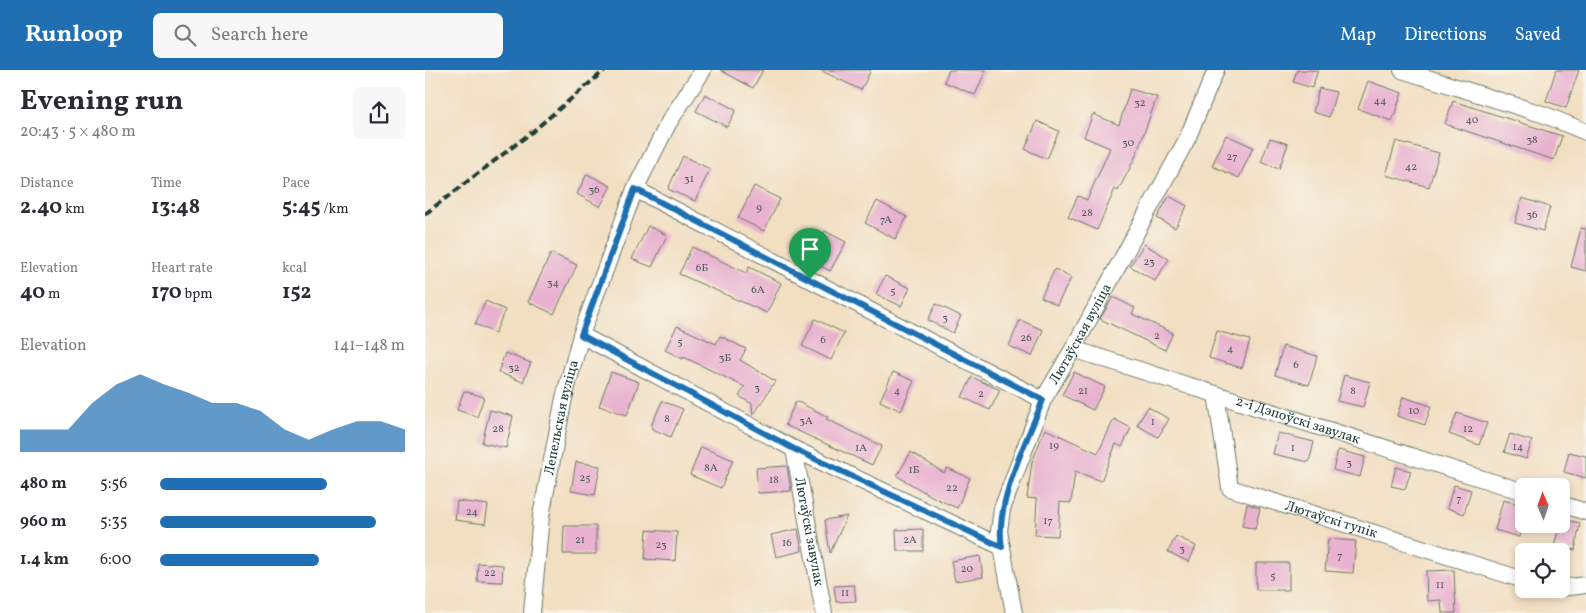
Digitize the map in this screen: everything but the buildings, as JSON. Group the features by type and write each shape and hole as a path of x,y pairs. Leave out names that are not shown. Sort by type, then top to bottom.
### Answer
{"street":[{"name":"Лепельская вуліца","path":"532,613 541,516 564,398 581,335 635,189 669,122 703,70"},
{"name":"Лютаўская вуліца","path":"1014,613 999,531 1003,509 1043,400 1073,349 1187,139 1215,70"},
{"path":"1402,70 1545,116 1586,132"},
{"path":"635,189 1043,400"},
{"path":"581,335 794,449 1002,547"},
{"name":"2-і Дэпоўскі завулак","path":"1073,349 1515,489"},
{"name":"Лютаўскі тупік","path":"1216,394 1230,488 1515,577"},
{"name":"Лютаўскі завулак","path":"794,449 823,613"},
{"path":"1570,507 1586,512"},
{"path":"1570,587 1586,585"}],"railway":[{"path":"425,214 532,132 605,70"}],"route":[{"path":"635,189 810,279 1043,400 1003,509 999,531 1002,547 794,449 581,335 635,189"}]}
